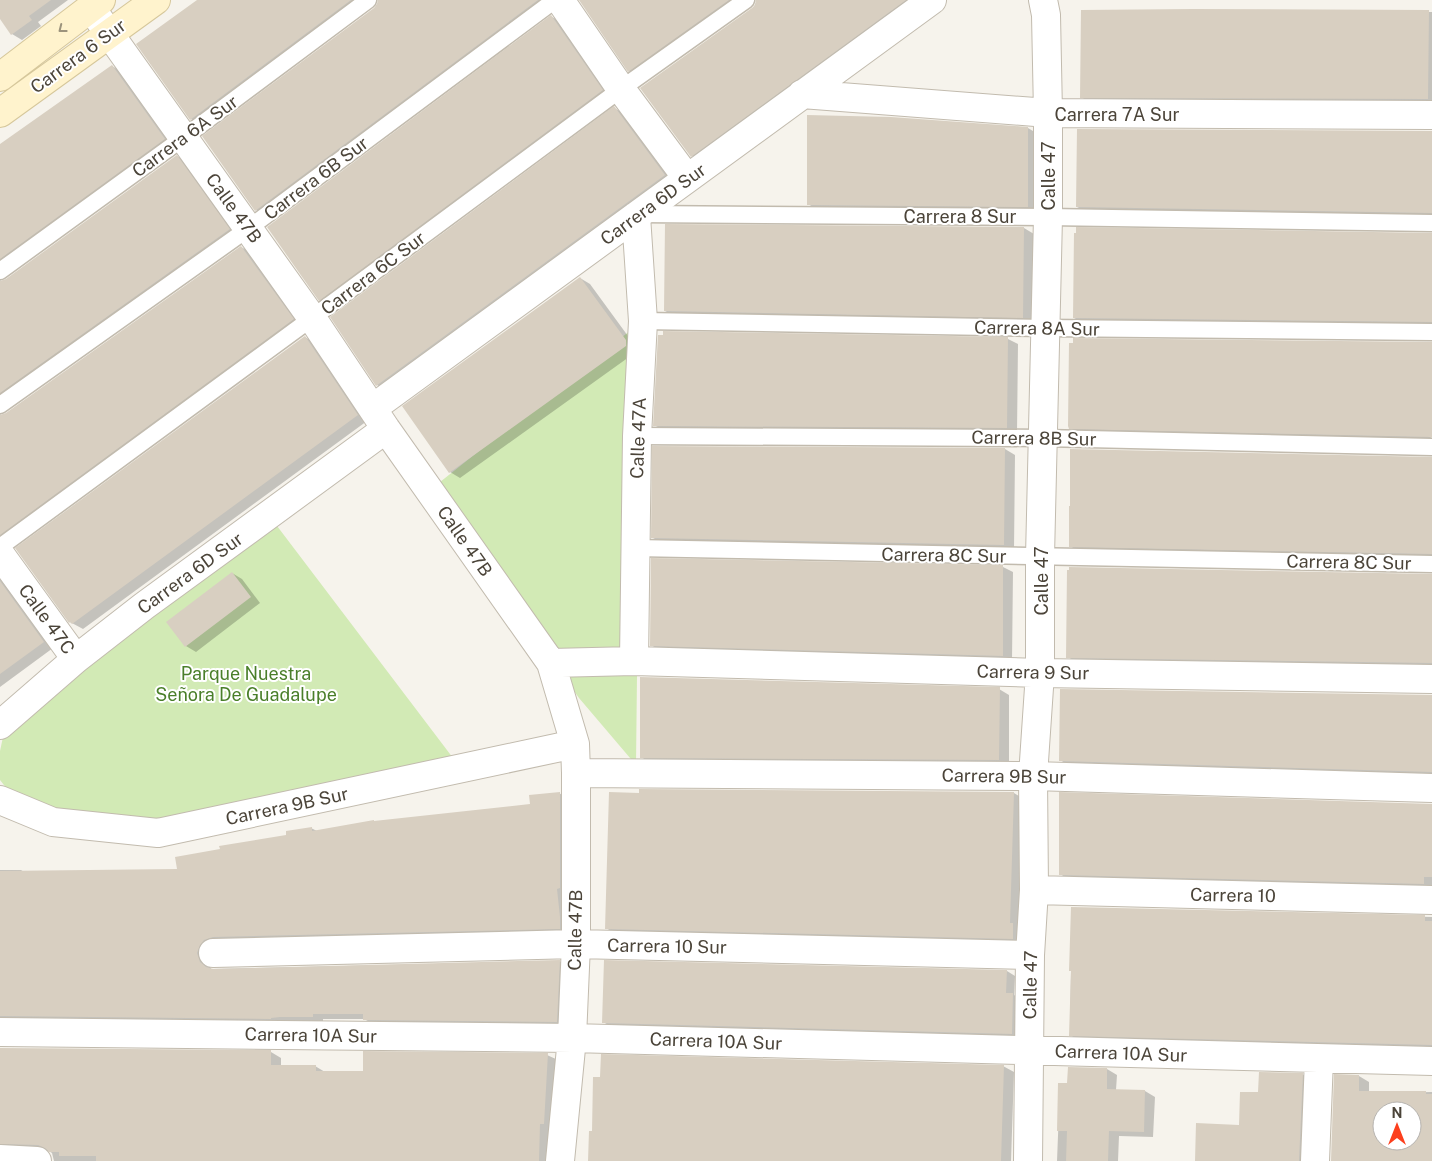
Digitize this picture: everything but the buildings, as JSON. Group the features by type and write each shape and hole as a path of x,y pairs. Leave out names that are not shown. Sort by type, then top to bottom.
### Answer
{"street":[{"name":"Carrera 6 Sur","path":"0,113 156,0"},
{"path":"560,0 621,90 687,178"},
{"name":"Carrera 6D Sur","path":"0,725 76,659 637,215 932,0"},
{"name":"Calle 47","path":"1028,1161 1030,955 1034,890 1033,776 1040,673 1040,557 1048,217 1046,15 1043,0"},
{"name":"Carrera 6 Sur","path":"2,70 96,4"},
{"name":"Calle 47B","path":"96,4 108,33 249,228 551,663 575,744 576,773 576,944 572,1038 560,1161"},
{"name":"Carrera 7A Sur","path":"802,94 1048,113 1432,115"},
{"name":"Calle 47A","path":"634,661 637,436 643,321 637,215"},
{"name":"Calle 47C","path":"0,554 76,659"},
{"name":"Carrera 9 Sur","path":"551,663 634,661 1040,673 1432,679"},
{"name":"Carrera 9B Sur","path":"0,800 53,822 158,833 575,744"},
{"name":"Carrera 9B Sur","path":"576,773 1033,776 1432,788"},
{"name":"Carrera 10","path":"1034,890 1432,900"},
{"name":"Carrera 10 Sur","path":"213,953 576,944 1030,955"},
{"name":"Carrera 10A Sur","path":"0,1032 572,1038 1432,1061"},
{"path":"1315,1161 1319,1059"},
{"path":"0,1159 37,1161"}],"lane":[{"name":"Carrera 6A Sur","path":"0,271 368,0"},
{"name":"Carrera 6B Sur","path":"0,405 249,228 555,0"},
{"name":"Carrera 6C Sur","path":"0,546 746,0"},
{"name":"Carrera 8 Sur","path":"637,215 1048,217 1432,223"},
{"name":"Carrera 8A Sur","path":"643,321 1432,332"},
{"name":"Carrera 8B Sur","path":"637,436 1043,438 1432,447"},
{"name":"Carrera 8C Sur","path":"635,548 1432,564"}],"green space":[{"path":"641,322 636,765 579,698 430,490"},
{"name":"Parque Nuestra Señora De Guadalupe","path":"271,518 453,758 158,827 48,819 11,794 0,780 0,751 3,737 145,609"}]}
